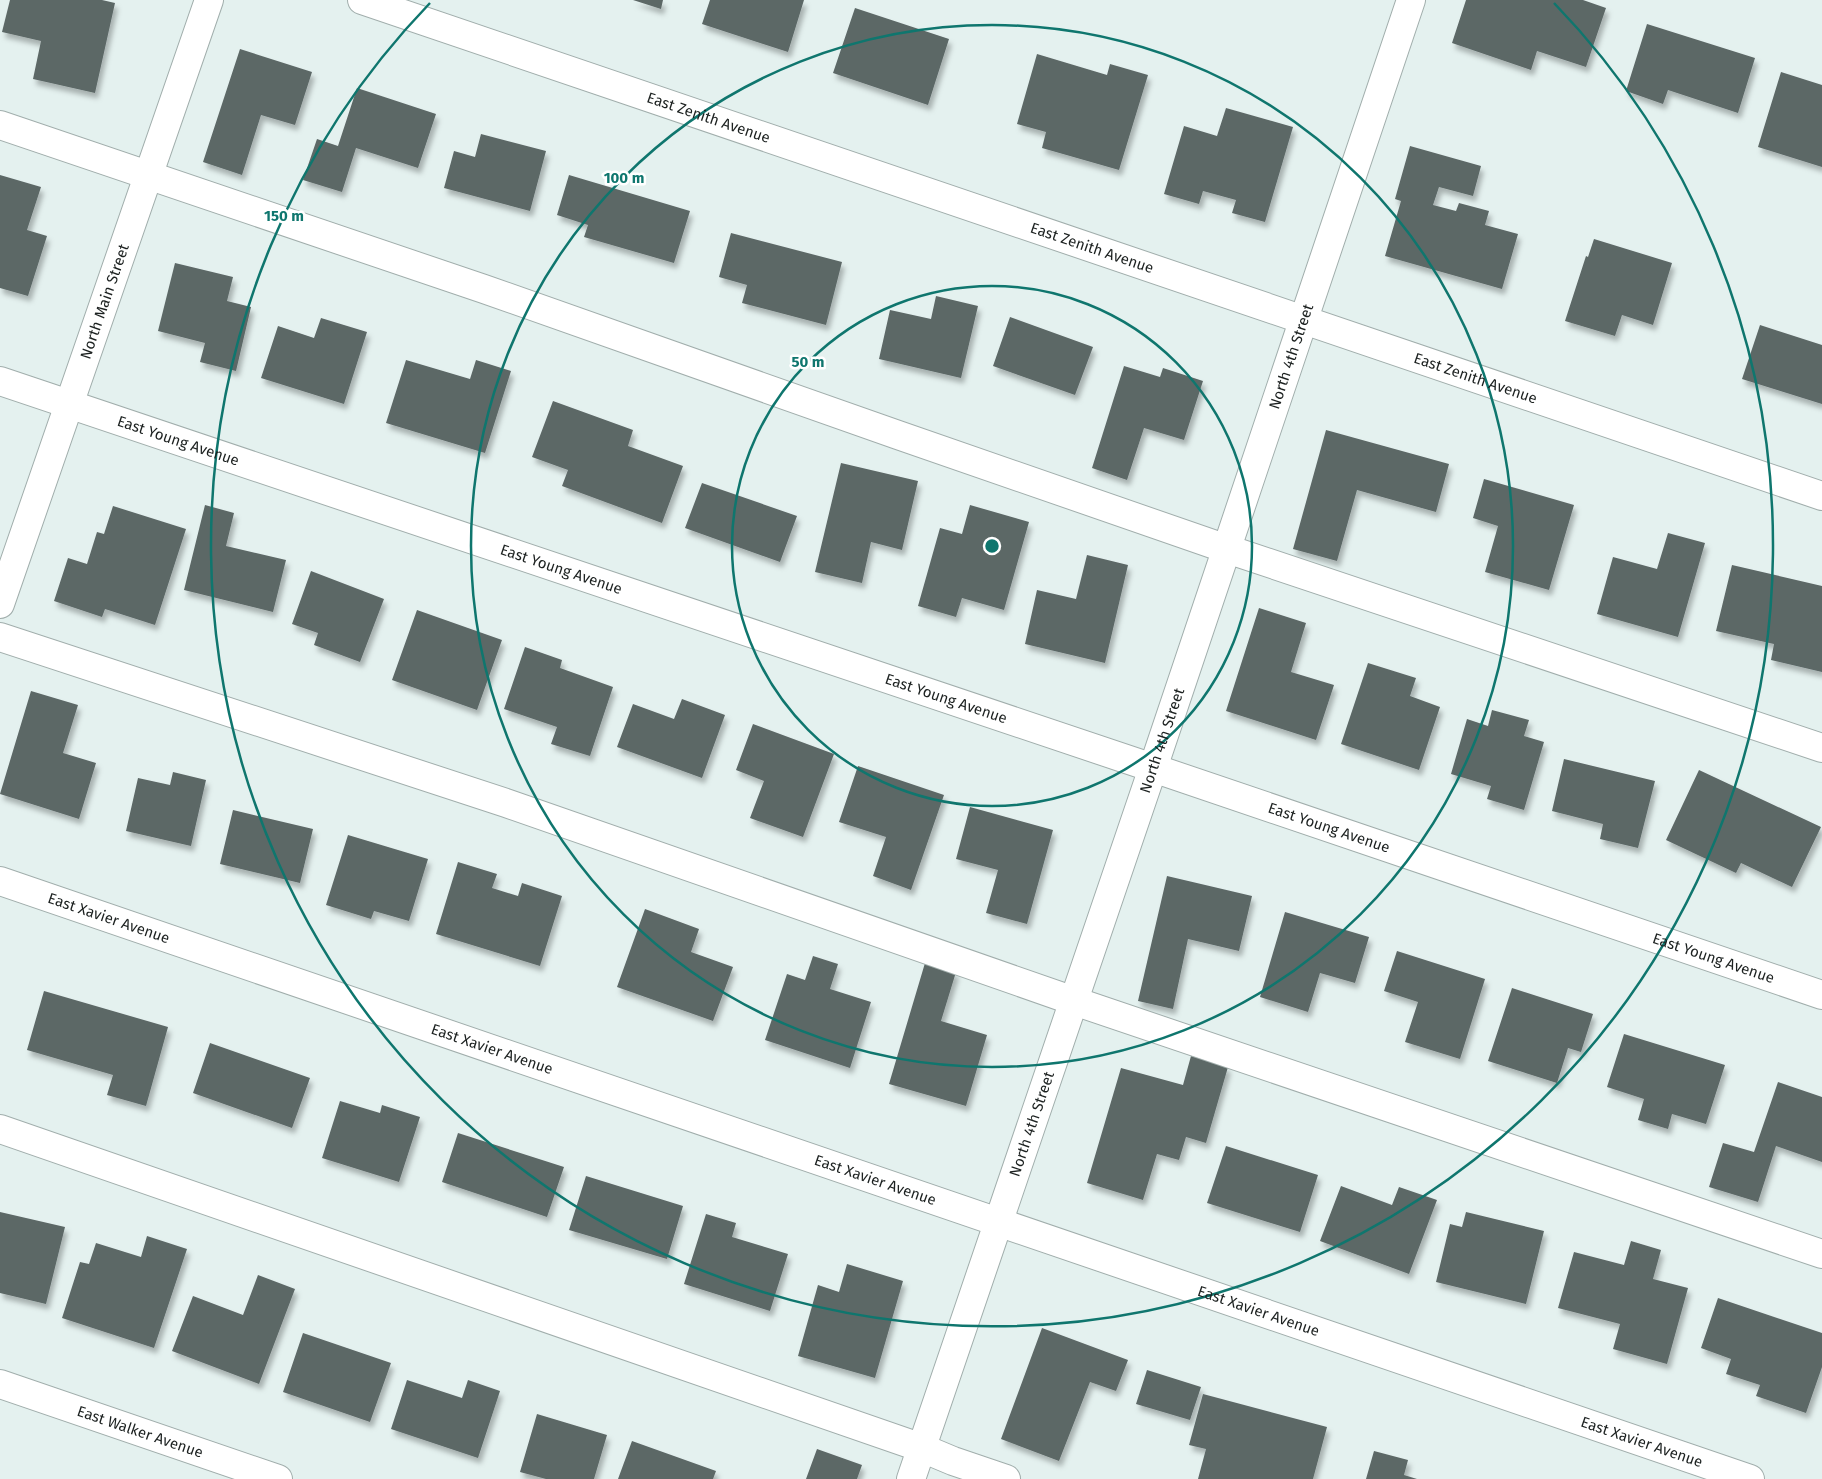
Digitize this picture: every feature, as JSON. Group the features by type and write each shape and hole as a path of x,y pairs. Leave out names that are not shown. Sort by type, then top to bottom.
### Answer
{"street":[{"name":"North Main Street","path":"0,604 209,0"},
{"name":"East Zenith Avenue","path":"362,0 1822,496"},
{"name":"North 4th Street","path":"911,1479 1153,768 1411,0"},
{"path":"0,125 484,289 898,436 1227,549 1822,748"},
{"name":"East Young Avenue","path":"0,380 1822,995"},
{"path":"0,637 506,803 1074,1001 1822,1254"},
{"name":"East Xavier Avenue","path":"0,880 1750,1479"},
{"path":"0,1129 922,1448 1006,1479"},
{"name":"East Walker Avenue","path":"0,1384 278,1479"}],"building":[{"path":"10,0 102,0 115,3 95,93 33,79 41,41 2,32"},
{"path":"633,0 663,0 661,9"},
{"path":"710,0 804,0 788,52 702,24"},
{"path":"1466,0 1583,0 1606,8 1586,67 1537,51 1531,70 1452,43"},
{"path":"855,8 949,39 928,105 833,73"},
{"path":"1647,24 1755,58 1738,113 1668,90 1663,104 1626,91"},
{"path":"240,49 312,72 295,125 261,115 242,175 203,162"},
{"path":"1037,54 1107,75 1110,64 1148,75 1119,170 1042,148 1046,132 1017,124"},
{"path":"1781,72 1822,85 1822,167 1758,147"},
{"path":"357,88 436,114 418,168 356,148 342,192 303,180 317,139 338,146"},
{"path":"1226,108 1293,127 1265,222 1232,213 1236,200 1203,191 1199,204 1164,194 1184,126 1217,136"},
{"path":"481,134 546,151 530,211 444,188 454,151 475,157"},
{"path":"1410,146 1481,166 1473,196 1439,187 1433,205 1456,211 1459,203 1489,211 1485,225 1518,234 1502,289 1385,256 1401,201 1395,199"},
{"path":"0,175 41,187 27,230 47,236 28,296 0,288"},
{"path":"569,175 690,211 674,263 584,237 588,225 557,215"},
{"path":"731,233 842,262 826,325 742,303 747,285 719,277"},
{"path":"1594,239 1672,263 1653,325 1622,315 1615,336 1565,321 1586,256 1588,257"},
{"path":"175,263 233,277 227,301 251,307 236,371 200,362 205,343 158,331"},
{"path":"936,296 978,306 961,378 879,359 890,310 931,319"},
{"path":"1010,317 1093,347 1075,395 993,366"},
{"path":"321,318 367,332 344,404 261,378 278,326 314,338"},
{"path":"1760,325 1822,345 1822,404 1742,379"},
{"path":"406,360 470,379 476,360 511,371 485,453 386,423"},
{"path":"1124,366 1160,377 1163,368 1203,381 1184,440 1144,428 1127,480 1092,468"},
{"path":"553,401 633,430 628,446 683,466 662,523 562,486 568,470 532,457"},
{"path":"1326,430 1449,464 1436,512 1357,490 1337,561 1293,549"},
{"path":"841,463 918,481 902,550 871,542 862,583 815,572"},
{"path":"1484,479 1574,505 1549,590 1485,572 1498,526 1473,518"},
{"path":"702,483 797,516 780,562 685,528"},
{"path":"205,505 234,513 226,546 286,560 273,612 184,590"},
{"path":"970,505 1029,522 1004,610 962,598 956,617 918,606 940,528 962,534"},
{"path":"113,506 186,529 155,625 105,609 102,617 54,601 68,558 87,564 97,532 104,534"},
{"path":"1668,533 1705,543 1678,637 1597,614 1613,557 1657,569"},
{"path":"1087,555 1128,565 1105,663 1025,644 1037,590 1076,599"},
{"path":"1732,565 1822,586 1822,672 1771,660 1774,644 1716,631"},
{"path":"311,571 384,599 360,662 314,645 318,633 292,624"},
{"path":"1259,608 1306,623 1291,672 1334,685 1316,740 1226,711"},
{"path":"417,610 502,640 477,710 392,680"},
{"path":"525,647 562,660 560,668 613,687 590,756 551,744 557,727 504,709"},
{"path":"1368,663 1416,678 1410,696 1440,707 1419,770 1341,744"},
{"path":"31,691 78,705 63,753 96,763 79,819 0,794"},
{"path":"682,699 725,715 702,778 617,747 633,704 674,719"},
{"path":"1492,710 1529,720 1524,736 1544,742 1524,810 1487,799 1491,786 1451,774 1467,719 1488,726"},
{"path":"753,724 834,754 803,837 750,818 764,781 736,770"},
{"path":"1564,759 1655,781 1638,848 1600,839 1603,824 1552,811"},
{"path":"858,766 944,795 911,890 873,876 886,837 839,822"},
{"path":"1699,770 1821,827 1792,887 1741,863 1736,873 1666,840"},
{"path":"173,772 206,780 191,846 126,831 138,778 170,785"},
{"path":"970,807 1053,830 1027,924 986,913 998,870 956,859"},
{"path":"233,810 313,829 300,883 220,864"},
{"path":"348,835 428,859 409,921 374,911 371,919 326,905"},
{"path":"458,862 497,874 492,888 518,896 522,883 562,896 540,966 436,934"},
{"path":"1167,876 1252,896 1239,951 1188,939 1173,1009 1138,1001"},
{"path":"645,909 699,929 691,952 733,967 713,1021 617,987"},
{"path":"1285,912 1369,937 1355,983 1320,973 1308,1012 1260,997"},
{"path":"1397,951 1485,979 1460,1059 1405,1042 1418,1002 1384,991"},
{"path":"813,956 838,964 830,989 871,1002 850,1068 765,1040 787,974 805,980"},
{"path":"925,963 956,972 941,1021 987,1035 966,1106 889,1084"},
{"path":"1512,988 1593,1014 1581,1052 1568,1048 1557,1083 1488,1061"},
{"path":"44,991 168,1027 146,1106 107,1095 113,1075 27,1050"},
{"path":"1624,1034 1725,1065 1706,1124 1672,1114 1668,1129 1638,1120 1644,1099 1607,1087"},
{"path":"210,1043 310,1078 292,1128 193,1093"},
{"path":"1191,1056 1228,1067 1206,1143 1186,1137 1179,1160 1157,1154 1143,1200 1087,1183 1121,1068 1183,1085"},
{"path":"1778,1082 1822,1097 1822,1162 1776,1146 1758,1202 1709,1187 1723,1143 1754,1152"},
{"path":"340,1101 380,1113 382,1105 420,1117 399,1182 322,1158"},
{"path":"458,1133 564,1167 547,1217 442,1182"},
{"path":"1226,1146 1318,1175 1300,1232 1207,1203"},
{"path":"586,1176 683,1206 667,1259 569,1230"},
{"path":"1341,1186 1392,1205 1399,1187 1437,1200 1409,1274 1320,1241"},
{"path":"0,1212 65,1227 46,1304 0,1293"},
{"path":"1466,1212 1544,1231 1526,1304 1436,1282 1450,1224 1462,1227"},
{"path":"706,1214 736,1223 732,1237 788,1254 770,1311 684,1284"},
{"path":"147,1236 187,1249 154,1348 62,1318 80,1262 89,1264 96,1243 141,1257"},
{"path":"1631,1241 1661,1250 1653,1279 1688,1288 1667,1364 1613,1349 1620,1324 1558,1308 1574,1252 1624,1265"},
{"path":"847,1264 903,1281 875,1378 798,1356 818,1285 839,1292"},
{"path":"258,1275 295,1289 259,1384 172,1351 193,1296 243,1315"},
{"path":"1718,1298 1822,1333 1822,1367 1806,1413 1756,1396 1760,1385 1726,1374 1731,1359 1701,1348"},
{"path":"1042,1328 1128,1360 1116,1391 1090,1382 1059,1461 1001,1439"},
{"path":"303,1333 391,1363 370,1422 283,1392"},
{"path":"1147,1370 1201,1387 1190,1420 1136,1404"},
{"path":"407,1380 462,1398 468,1380 500,1391 478,1458 391,1429"},
{"path":"1203,1394 1327,1427 1313,1479 1198,1479 1206,1449 1189,1445"},
{"path":"537,1414 607,1435 594,1479 546,1479 520,1472"},
{"path":"632,1441 716,1471 713,1479 618,1479"},
{"path":"817,1449 862,1465 857,1479 806,1479"},
{"path":"1374,1451 1408,1460 1404,1475 1417,1479 1366,1479"}]}
